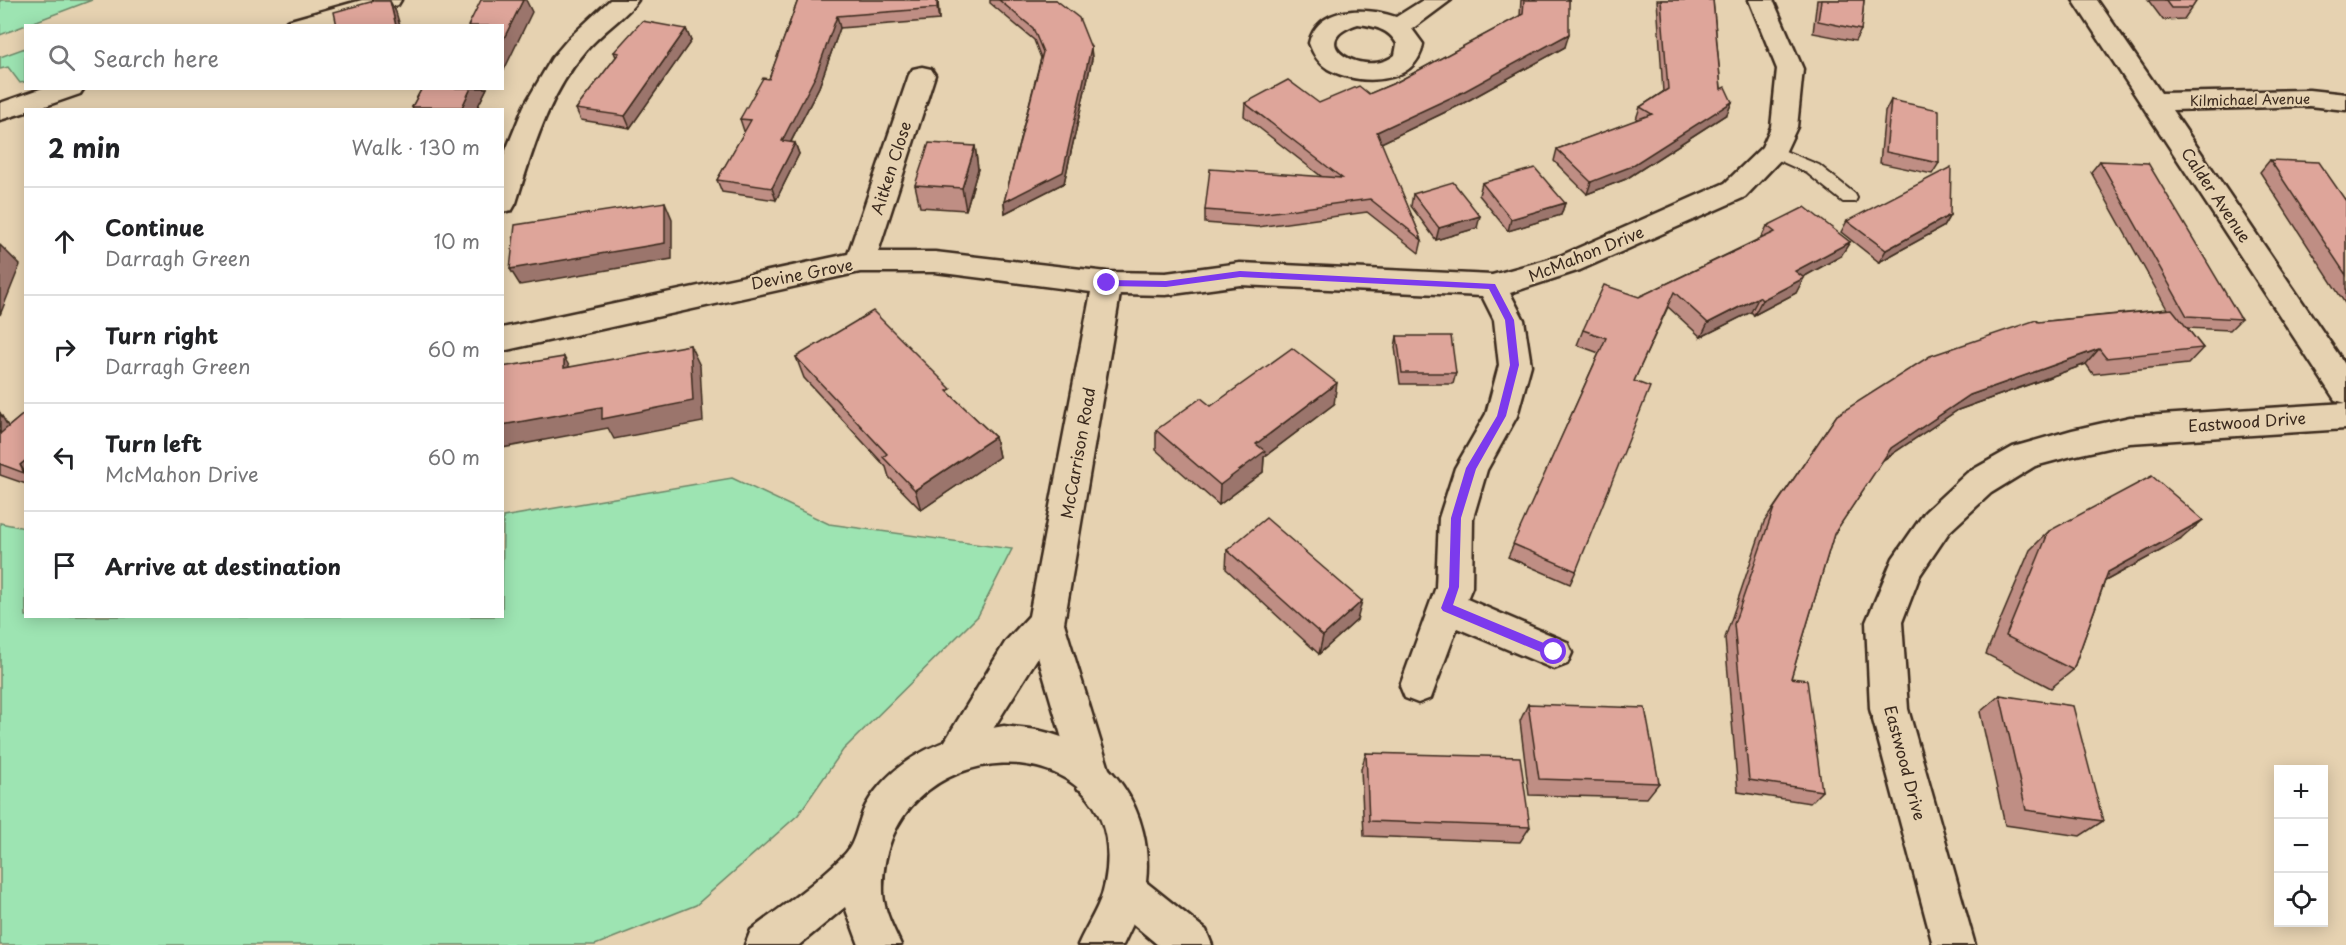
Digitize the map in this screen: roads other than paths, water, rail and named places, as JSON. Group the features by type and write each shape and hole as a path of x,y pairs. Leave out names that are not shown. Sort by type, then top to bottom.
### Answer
{"street":[{"path":"303,24 388,0"},
{"path":"1398,27 1439,0"},
{"name":"McMahon Drive","path":"1107,283 1166,284 1240,274 1492,286 1527,278 1570,263 1735,190 1773,151 1784,127 1790,69 1761,0"},
{"name":"Calder Avenue","path":"2085,0 2346,391"},
{"path":"504,197 532,111 556,68 585,35 621,1"},
{"name":"Aitken Close","path":"860,262 922,75"},
{"path":"0,112 65,90"},
{"name":"Kilmichael Avenue","path":"2154,102 2309,98 2346,102"},
{"name":"Devine Grove","path":"504,340 860,262 935,262 1107,283"},
{"name":"McCarrison Road","path":"1092,776 1046,623 1107,283"},
{"path":"1418,686 1454,587 1456,518 1471,468 1501,416 1515,365 1509,320 1492,286"},
{"name":"Eastwood Drive","path":"1954,945 1888,709 1884,622 1905,568 1937,522 1978,483 2025,456 2072,443 2130,430 2346,416"},
{"path":"1447,608 1554,652"},
{"path":"958,751 1019,652 1046,623"},
{"path":"880,945 869,922 863,894 864,865 875,828 896,795 925,769 958,751 994,743 1031,744 1061,754 1092,776 1109,795 1123,825 1129,857 1126,892 1112,927 1099,945"},
{"path":"766,945 864,865"},
{"path":"1126,892 1191,945"}],"lane":[{"path":"1773,151 1813,169 1850,198"}]}
